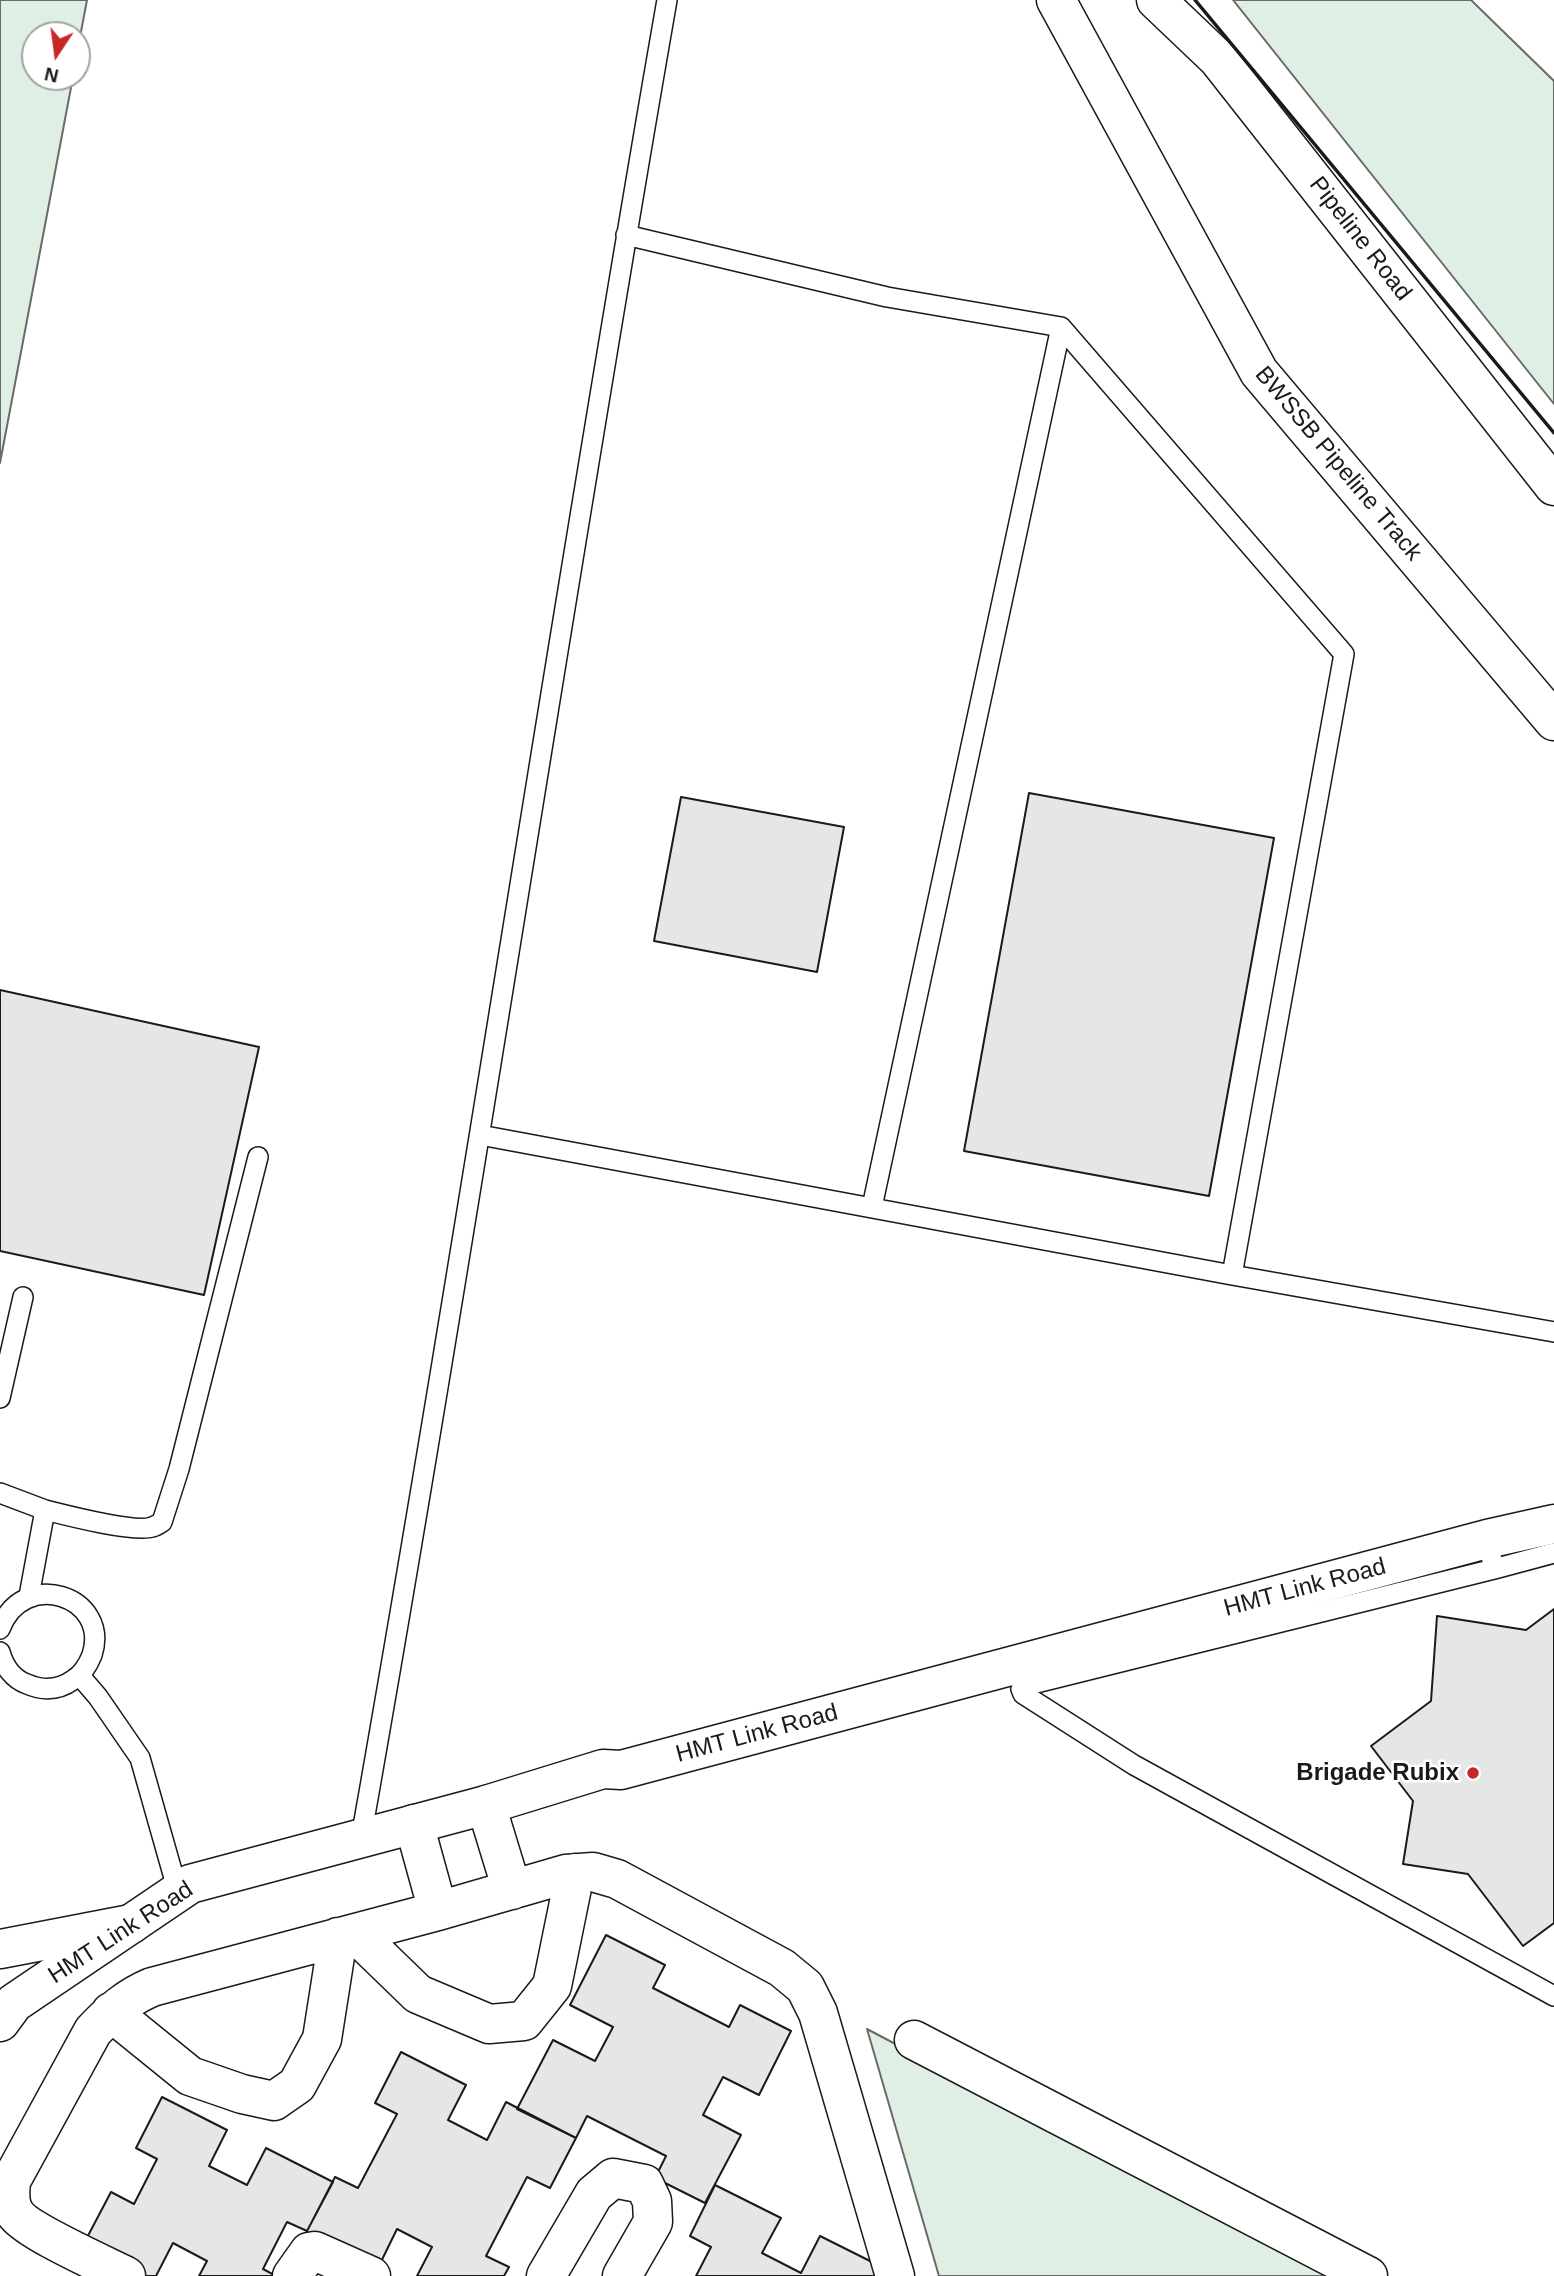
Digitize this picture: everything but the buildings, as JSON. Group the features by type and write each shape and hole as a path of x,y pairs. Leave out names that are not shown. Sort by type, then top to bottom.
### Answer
{"street":[{"name":"BWSSB Pipeline Track","path":"1056,0 1259,372 1554,721"},
{"name":"Pipeline Road","path":"1156,0 1218,58 1554,486"},
{"name":"HMT Link Road","path":"0,2022 14,2003 190,1884 486,1805 603,1769 621,1770 1491,1554 1554,1524"},
{"path":"486,1805 512,1890"},
{"path":"414,1824 438,1911"},
{"path":"126,2276 28,2226 14,2213 10,2197 11,2181 17,2169 93,2031 111,2012 132,1996 152,1987 566,1874 593,1872 617,1879 782,1968 805,1987 818,2013 895,2276"},
{"path":"347,1935 418,1993 489,2024 524,2021 552,1986 575,1873"},
{"path":"0,1949 131,1924"},
{"path":"111,2012 190,2076 242,2094 274,2101 297,2085 322,2039 347,1935"},
{"path":"914,2040 1368,2276"},
{"path":"546,2276 594,2193 613,2178 645,2184 652,2201 653,2221 622,2276"},
{"path":"292,2276 309,2252 315,2251 371,2276"}],"lane":[{"path":"361,1838 667,0"},
{"path":"626,234 887,297 1061,327 1344,654 1232,1275"},
{"path":"872,1207 1061,327"},
{"path":"480,1135 1554,1332"},
{"path":"0,1493 44,1510 102,1523 150,1528 162,1522 179,1469 258,1157"},
{"path":"0,1398 23,1297"},
{"path":"29,1596 44,1510"},
{"path":"1491,1554 1554,1553"},
{"path":"1362,1588 1021,1689 1023,1694 1134,1765 1554,1996"},
{"path":"0,1629 15,1604 29,1596 46,1593 62,1596 76,1604 88,1616 94,1631 94,1647 89,1663 80,1676 53,1689 38,1688 12,1675 3,1663 0,1653"},
{"path":"80,1676 98,1697 140,1758 178,1892"}],"green space":[{"path":"0,0 87,0 83,21 21,21 21,91 70,91 0,463"},
{"path":"1233,0 1471,0 1554,81 1554,404"},
{"path":"867,2029 1335,2276 939,2276"}],"wall":[{"path":"1195,0 1554,433"}],"place":[{"name":"Brigade Rubix","path":"1473,1773"}]}
